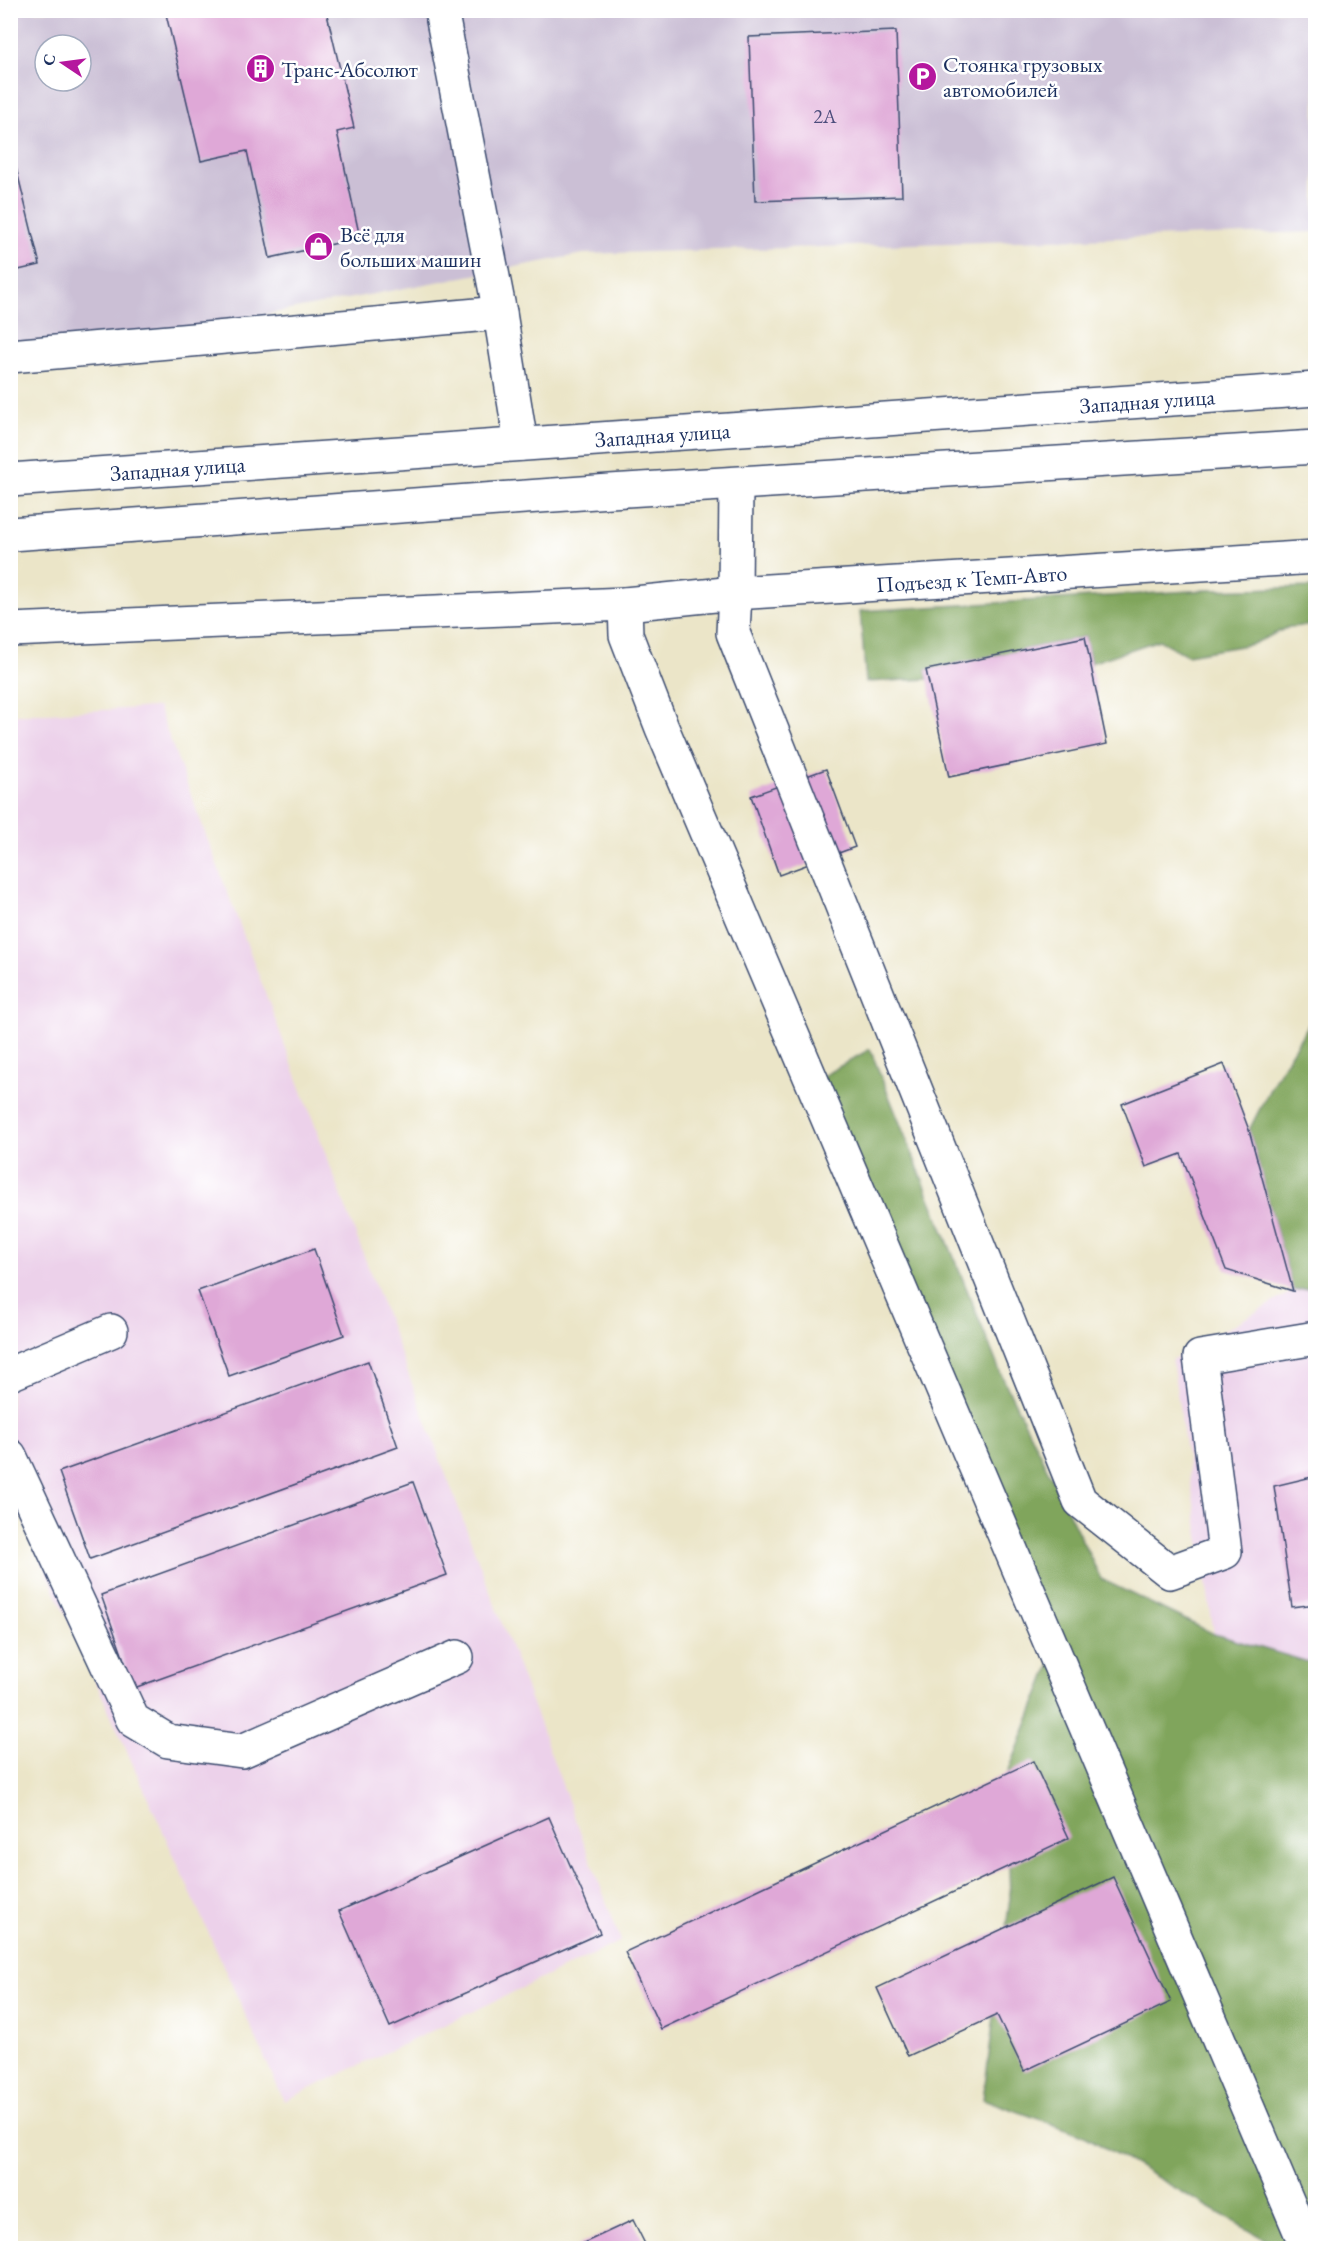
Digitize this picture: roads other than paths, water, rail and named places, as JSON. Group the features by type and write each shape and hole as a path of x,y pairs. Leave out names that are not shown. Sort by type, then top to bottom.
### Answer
{"main road":[{"path":"466,10 443,24 500,313 521,444"},
{"path":"10,356 500,313"},
{"name":"Западная улица","path":"10,480 1316,389"},
{"path":"10,534 610,491 736,485 1316,447"},
{"path":"736,485 733,633 1080,1501 1170,1572 1225,1552 1200,1357 1316,1338"},
{"name":"Подъезд к Темп-Авто","path":"10,630 625,604 735,593 1316,557"},
{"path":"625,604 626,635 663,728 1296,2220 1313,2248"},
{"path":"10,1374 111,1331"},
{"path":"10,1455 133,1720 168,1741 242,1751 457,1657"}],"place":[{"name":"Транс-Абсолют","path":"260,69"},
{"name":"Стоянка грузовых автомобилей","path":"922,77"},
{"name":"Всё для больших машин","path":"319,247"}]}
